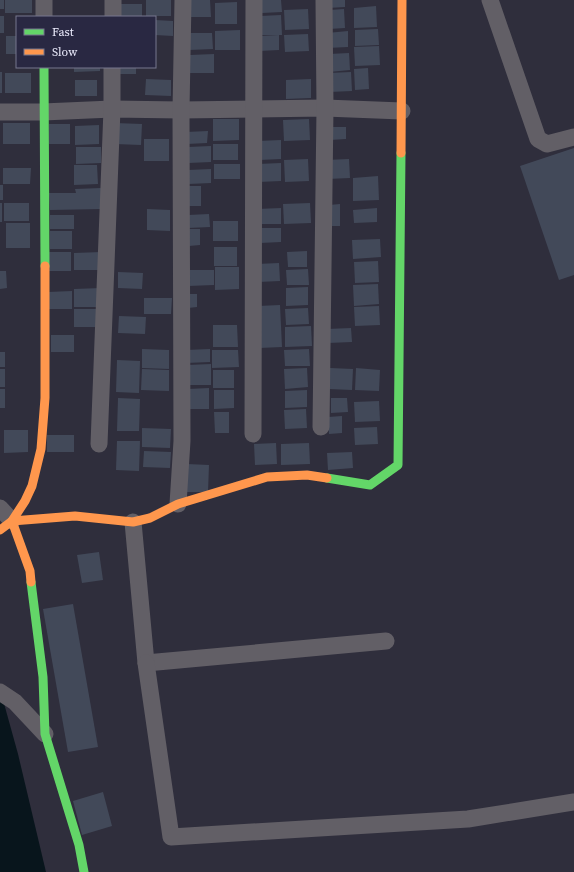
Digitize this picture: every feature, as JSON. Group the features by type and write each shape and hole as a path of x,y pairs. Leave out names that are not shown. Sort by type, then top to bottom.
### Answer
{"street":[{"path":"44,0 44,16"},
{"path":"113,0 113,16"},
{"path":"178,504 182,441 181,110 183,0"},
{"path":"253,434 254,0"},
{"path":"322,427 325,108 324,0"},
{"path":"6,526 76,516 133,522 150,518 178,504 268,477 307,476 370,485 398,465 402,0"},
{"path":"490,0 538,139 547,144 574,137"},
{"path":"6,526 27,498 37,472 43,434 45,398 44,68"},
{"path":"99,444 112,109 112,68"},
{"path":"0,112 112,109 181,110 325,108 402,112"},
{"path":"0,508 6,526 30,570 43,677 45,734 79,845 84,872"},
{"path":"133,522 146,663 171,837 468,819 574,802"},
{"path":"146,663 386,642"},
{"path":"0,692 15,702 45,734"}],"shaded area":[{"path":"0,689 18,754 46,872 0,872"}],"building":[{"path":"0,0 4,0 4,9 0,9"},
{"path":"5,0 32,0 32,13 5,13"},
{"path":"146,0 171,0 171,16 146,16"},
{"path":"190,0 210,0 211,17 190,17"},
{"path":"261,0 281,0 282,12 262,13"},
{"path":"328,0 345,0 345,7 328,8"},
{"path":"237,2 237,24 215,24 215,3"},
{"path":"119,4 142,4 142,16 118,16"},
{"path":"376,6 377,27 354,28 354,8"},
{"path":"308,9 309,29 285,30 284,10"},
{"path":"344,9 345,28 329,29 329,10"},
{"path":"281,15 282,35 261,35 260,16"},
{"path":"0,16 4,16 4,33 0,33"},
{"path":"156,20 173,21 173,36 156,35"},
{"path":"378,29 379,45 355,46 355,30"},
{"path":"240,30 240,50 215,50 215,31"},
{"path":"348,31 348,47 327,48 327,33"},
{"path":"189,33 212,33 213,49 189,50"},
{"path":"308,34 309,51 285,52 284,35"},
{"path":"279,35 279,50 259,51 259,36"},
{"path":"6,36 16,36 16,54 6,54"},
{"path":"379,46 380,65 355,66 354,47"},
{"path":"349,53 350,70 329,72 329,54"},
{"path":"214,54 214,73 190,73 190,55"},
{"path":"74,68 100,68 100,71 74,72"},
{"path":"120,68 136,68 136,74 119,74"},
{"path":"368,68 369,89 355,90 354,69"},
{"path":"0,72 2,72 2,93 0,93"},
{"path":"351,72 352,91 329,92 328,73"},
{"path":"5,73 31,73 31,93 5,93"},
{"path":"146,79 171,80 171,96 145,95"},
{"path":"311,79 311,98 286,99 286,80"},
{"path":"75,80 97,80 97,96 75,96"},
{"path":"213,119 239,119 239,140 213,141"},
{"path":"309,119 310,140 284,141 283,120"},
{"path":"3,123 30,123 30,144 3,144"},
{"path":"115,123 142,124 141,145 115,144"},
{"path":"49,124 70,124 70,144 49,144"},
{"path":"99,125 99,144 75,145 75,126"},
{"path":"329,127 346,127 346,139 330,140"},
{"path":"208,131 207,143 187,144 186,132"},
{"path":"144,139 169,139 169,161 144,161"},
{"path":"281,140 281,159 259,160 258,141"},
{"path":"213,144 238,144 238,160 213,160"},
{"path":"211,146 211,162 188,163 188,147"},
{"path":"76,147 101,147 101,163 76,164"},
{"path":"574,148 574,275 559,280 520,166"},
{"path":"308,159 309,181 285,182 284,160"},
{"path":"349,159 350,178 327,179 326,160"},
{"path":"281,163 281,181 258,182 258,164"},
{"path":"214,164 240,164 240,179 214,179"},
{"path":"74,165 97,165 98,184 74,185"},
{"path":"3,168 31,168 30,184 3,184"},
{"path":"211,169 211,183 188,184 188,170"},
{"path":"378,176 379,200 353,201 353,178"},
{"path":"0,185 3,185 3,200 0,200"},
{"path":"188,186 201,186 201,206 189,206"},
{"path":"101,188 102,209 50,210 49,193 76,193 75,189"},
{"path":"0,203 2,203 2,222 0,222"},
{"path":"4,203 29,203 29,221 4,221"},
{"path":"310,203 311,223 284,224 283,204"},
{"path":"340,204 340,226 330,226 329,205"},
{"path":"281,208 281,224 257,224 257,209"},
{"path":"377,208 377,222 354,223 353,210"},
{"path":"147,209 170,210 170,231 147,230"},
{"path":"209,214 210,227 188,228 188,215"},
{"path":"50,215 74,215 74,229 50,229"},
{"path":"213,221 238,221 238,241 213,241"},
{"path":"6,223 30,223 30,248 6,248"},
{"path":"259,228 281,228 281,242 260,243"},
{"path":"189,229 200,229 200,245 189,246"},
{"path":"50,231 72,231 72,249 50,249"},
{"path":"380,239 381,257 353,259 352,240"},
{"path":"214,247 237,247 237,266 214,266"},
{"path":"307,251 307,267 288,267 287,252"},
{"path":"49,252 71,252 71,271 49,271"},
{"path":"101,252 101,270 74,270 74,253"},
{"path":"378,261 379,282 355,283 354,262"},
{"path":"279,263 280,281 258,282 257,264"},
{"path":"215,267 239,267 239,289 215,290"},
{"path":"308,269 309,285 287,285 286,270"},
{"path":"188,270 214,270 214,285 188,286"},
{"path":"0,271 6,271 7,288 0,289"},
{"path":"118,272 143,273 142,289 118,288"},
{"path":"378,284 379,304 354,306 353,285"},
{"path":"308,287 308,305 286,306 286,288"},
{"path":"101,288 101,307 74,307 74,289"},
{"path":"72,291 72,309 48,309 48,292"},
{"path":"188,294 197,294 197,307 188,308"},
{"path":"144,298 172,298 171,314 144,314"},
{"path":"280,305 282,347 259,348 258,306"},
{"path":"379,306 380,325 355,326 354,307"},
{"path":"308,308 309,324 286,325 285,309"},
{"path":"74,309 101,309 101,327 74,327"},
{"path":"119,316 146,317 145,334 118,333"},
{"path":"213,325 237,325 238,347 213,347"},
{"path":"311,326 312,346 285,347 285,327"},
{"path":"351,328 352,342 328,343 327,329"},
{"path":"51,335 74,335 74,352 51,352"},
{"path":"142,349 169,350 169,369 142,368"},
{"path":"210,349 210,362 186,363 186,350"},
{"path":"309,349 310,366 285,366 284,350"},
{"path":"212,350 238,350 239,367 212,368"},
{"path":"0,352 5,352 5,367 0,367"},
{"path":"117,360 140,361 139,393 116,392"},
{"path":"211,364 211,385 187,385 187,365"},
{"path":"307,368 308,387 285,389 284,369"},
{"path":"330,368 353,369 352,390 329,389"},
{"path":"356,368 380,370 379,391 355,390"},
{"path":"0,369 5,369 5,387 0,387"},
{"path":"142,369 169,370 169,391 141,390"},
{"path":"213,370 234,370 234,388 213,388"},
{"path":"209,388 209,409 188,409 188,389"},
{"path":"0,389 5,389 5,408 0,408"},
{"path":"214,390 234,390 234,408 214,409"},
{"path":"307,390 307,407 285,408 285,391"},
{"path":"118,398 140,399 139,431 117,431"},
{"path":"331,398 347,398 348,412 331,413"},
{"path":"379,401 380,421 355,422 354,402"},
{"path":"306,409 307,428 285,429 284,410"},
{"path":"214,412 229,412 229,433 215,433"},
{"path":"342,416 342,433 329,434 328,417"},
{"path":"377,427 378,444 355,445 354,428"},
{"path":"142,428 171,429 170,448 142,447"},
{"path":"4,430 28,430 28,452 4,453"},
{"path":"47,435 74,435 74,452 47,452"},
{"path":"117,441 140,441 139,471 116,470"},
{"path":"276,443 277,464 255,465 254,444"},
{"path":"309,443 310,464 281,465 281,444"},
{"path":"144,451 171,452 170,468 143,467"},
{"path":"352,452 353,468 328,470 327,453"},
{"path":"187,464 209,465 208,492 187,492"},
{"path":"99,552 103,580 82,583 77,555"},
{"path":"73,604 98,747 68,752 43,609"},
{"path":"103,792 112,826 82,835 73,801"}],"traffic: fast":[{"path":"44,68 45,266"},
{"path":"327,478 370,485 398,465 401,153"},
{"path":"31,582 43,677 45,734 79,845 84,872"}],"traffic: slow":[{"path":"401,153 402,0"},
{"path":"31,582 30,571 12,521 25,501 32,486 41,449 45,398 45,266"},
{"path":"0,530 12,521 75,516 133,522 150,518 178,504 267,477 307,475 327,478"}]}
